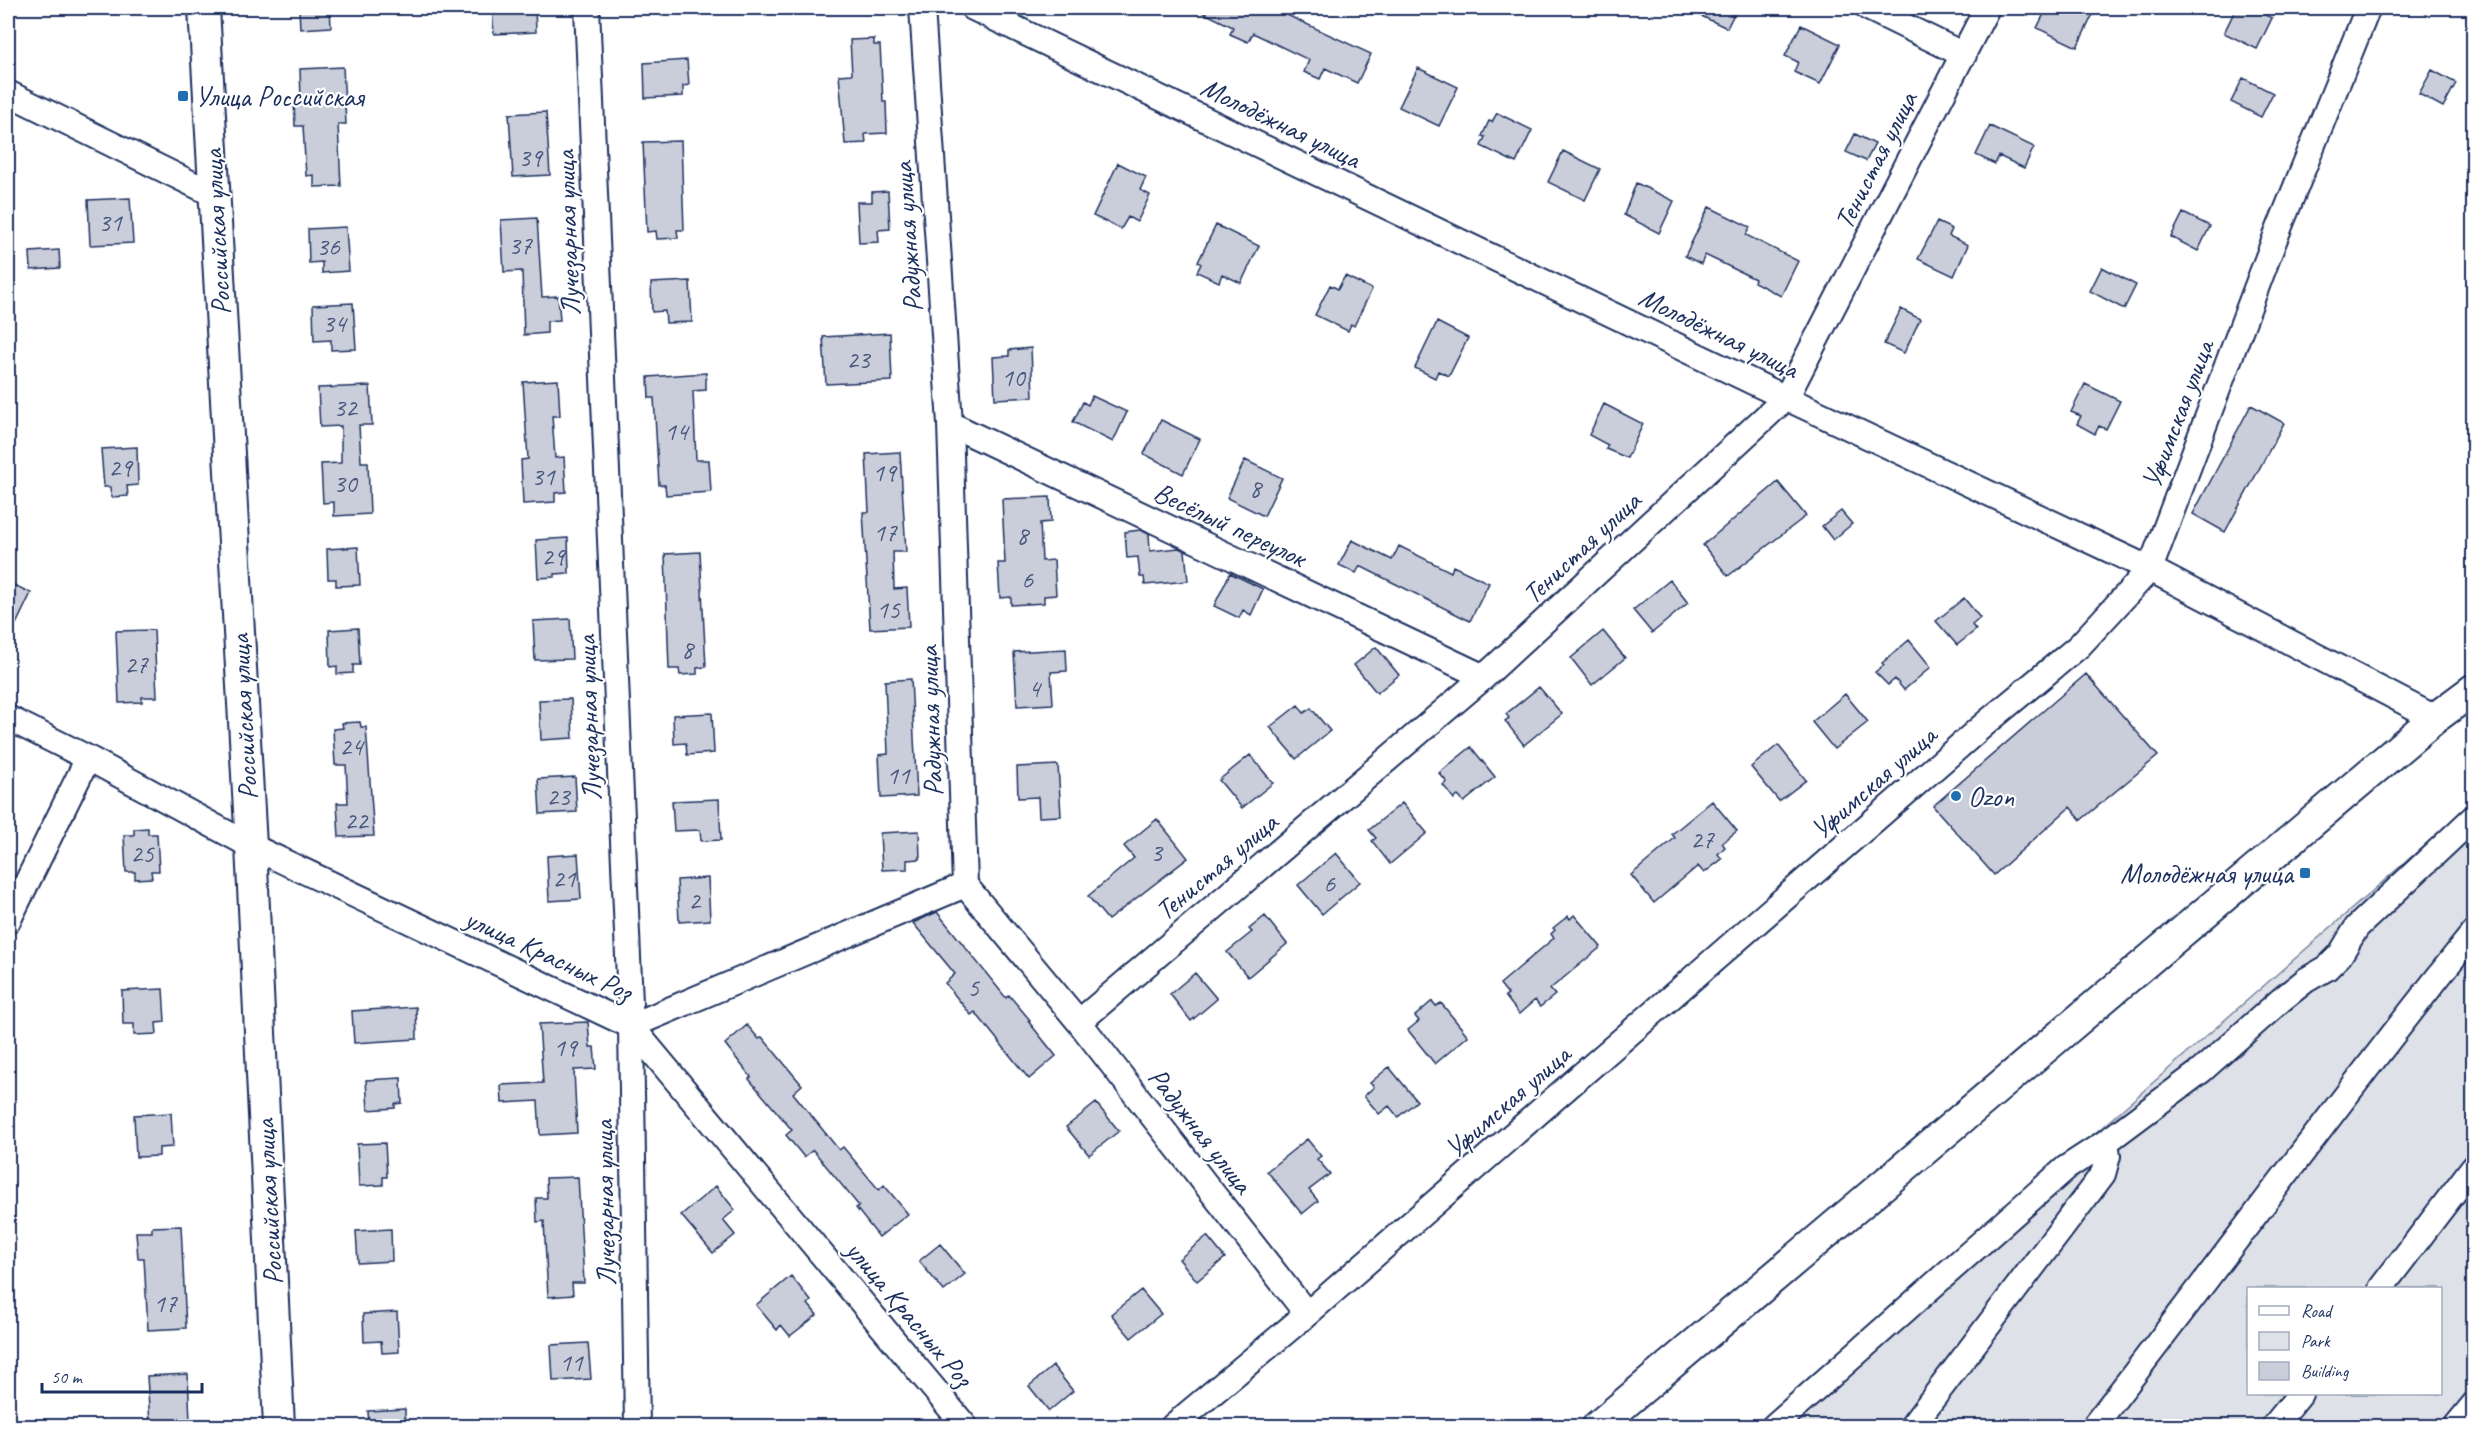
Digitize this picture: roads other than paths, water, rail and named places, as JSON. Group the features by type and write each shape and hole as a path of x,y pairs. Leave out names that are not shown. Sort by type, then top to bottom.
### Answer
{"main road":[{"name":"Российская улица","path":"204,8 251,846 279,1426"},
{"path":"1598,1426 2435,718 2474,689"}],"street":[{"name":"Лучезарная улица","path":"587,8 631,1026 637,1426"},
{"name":"Радужная улица","path":"922,8 950,424 965,885 1079,1022 1307,1314"},
{"name":"Молодёжная улица","path":"973,8 1786,398 2150,569 2435,718"},
{"path":"1868,8 1964,54"},
{"name":"Тенистая улица","path":"1079,1022 1484,677 1786,398 1987,8"},
{"name":"Уфимская улица","path":"1173,1426 1307,1314 1986,723 2079,646 2150,569 2274,241 2368,8"},
{"path":"8,93 213,194"},
{"name":"Весёлый переулок","path":"950,424 1484,677"},
{"name":"улица Красных Роз","path":"8,718 88,758 251,846 631,1026 965,1426"},
{"path":"8,921 88,758"},
{"path":"1774,1426 2066,1168 2106,1142 2201,1071 2281,1000 2306,980 2327,968 2340,955 2357,927 2474,817"},
{"path":"631,1026 965,885"},
{"path":"2094,1426 2203,1286 2347,1093 2474,932"},
{"path":"1912,1426 2103,1174 2108,1156 2106,1142"},
{"path":"2381,1287 2474,1167"},
{"path":"2274,1426 2299,1395"},
{"path":"2456,1426 2474,1404"}],"place":[{"name":"Улица Российская","path":"183,96"},
{"name":"Ozon","path":"1956,796"},
{"name":"Молодёжная улица","path":"2305,873"}]}
